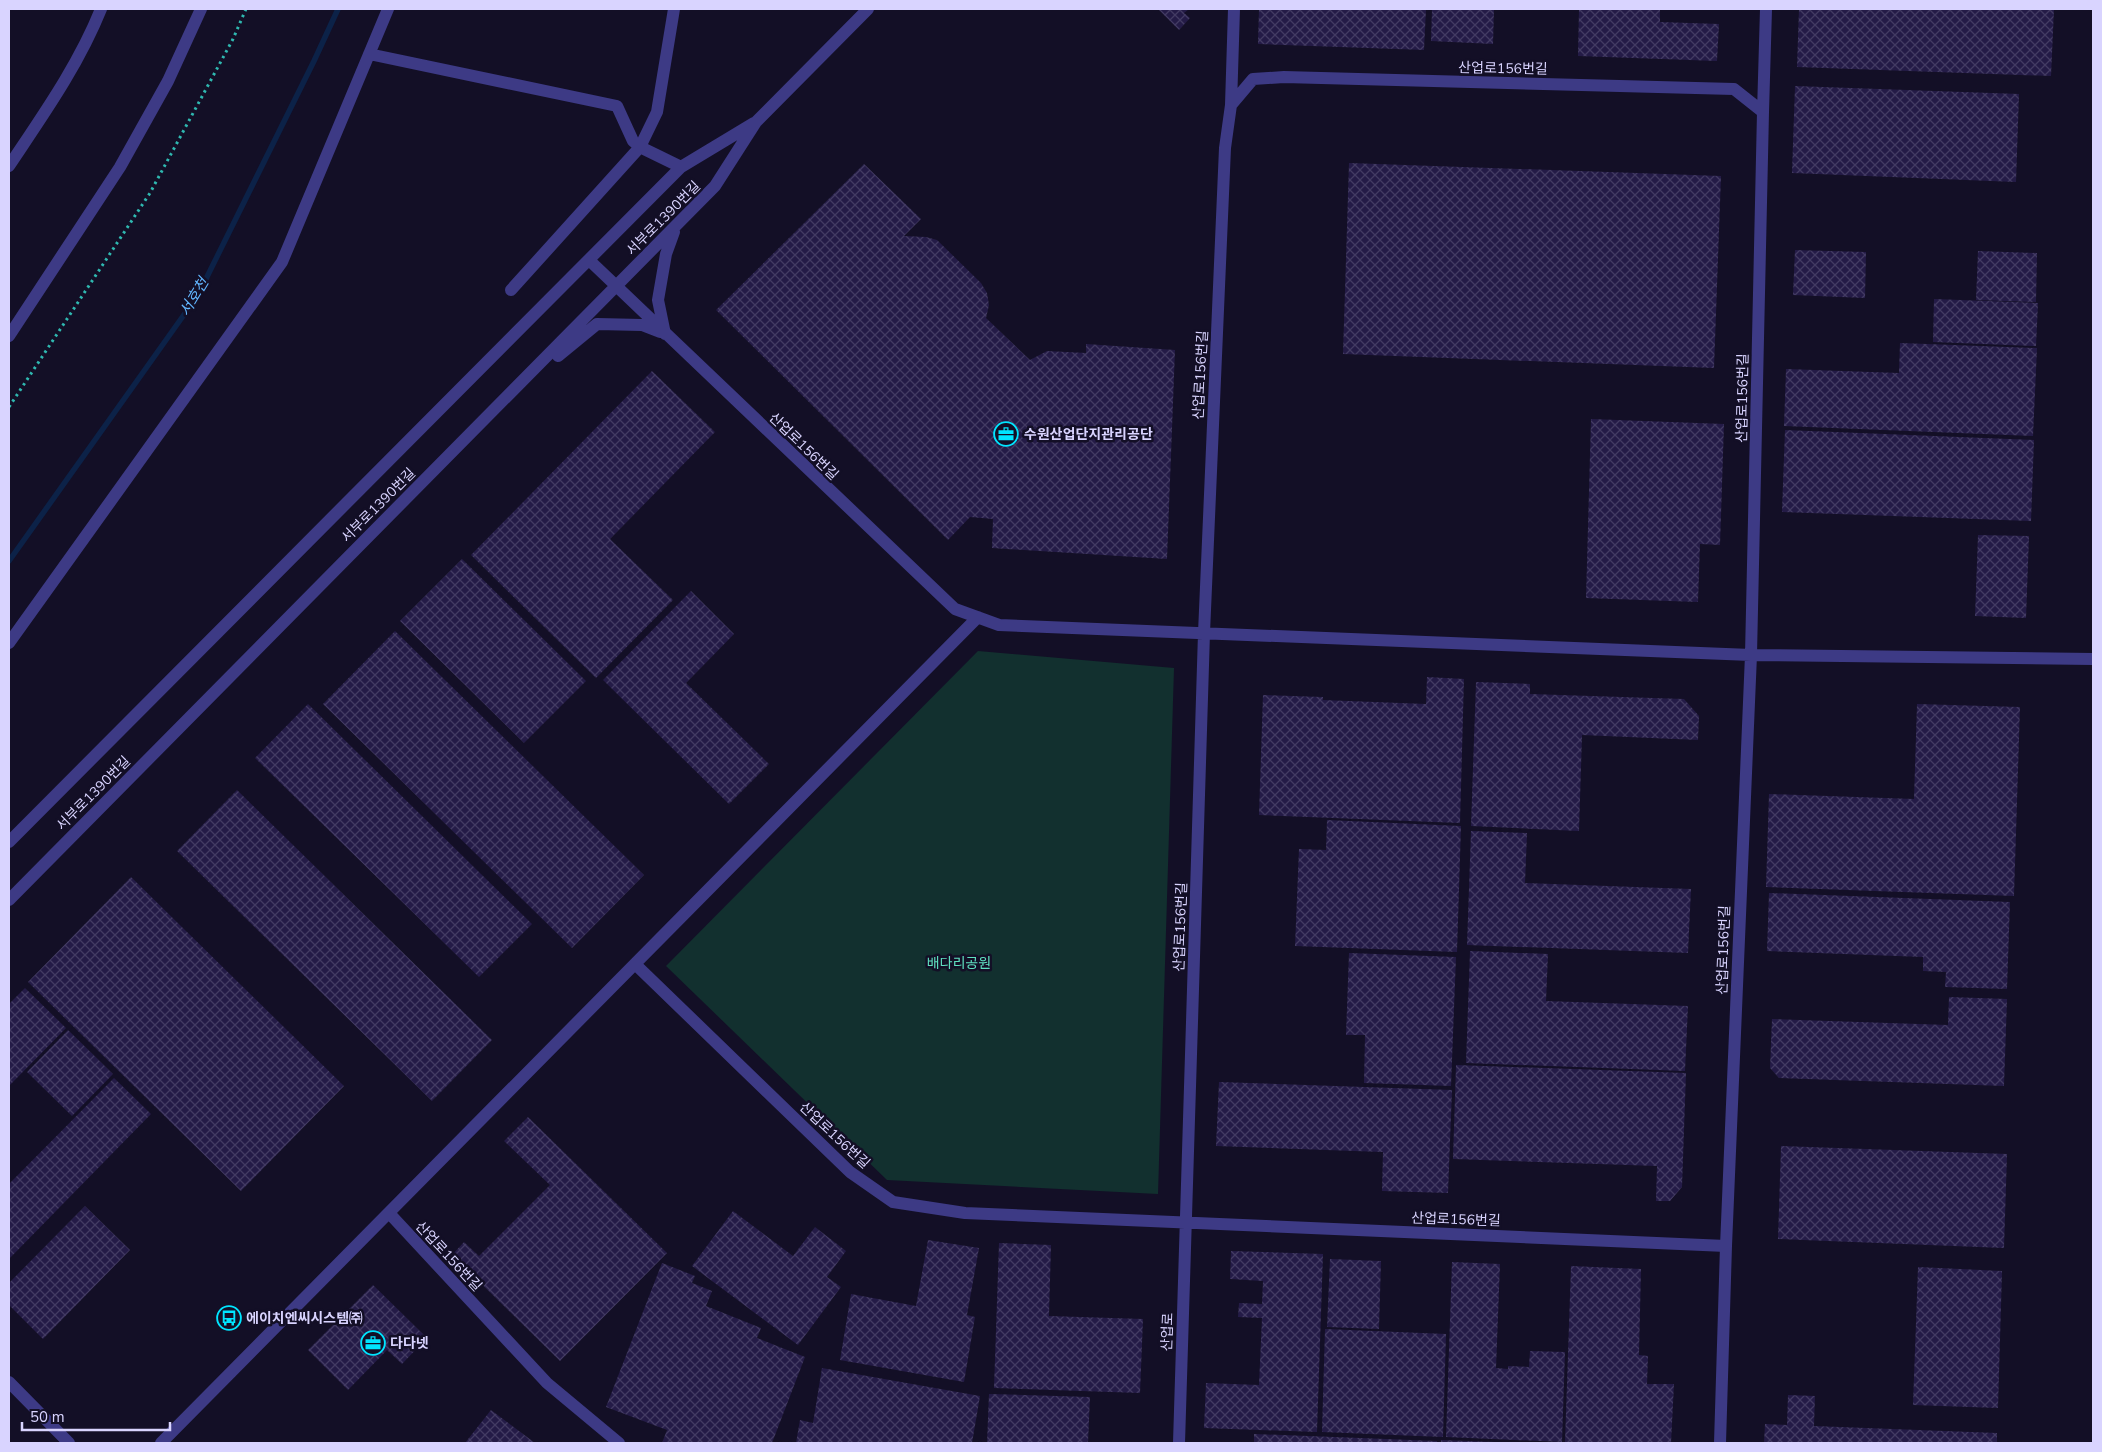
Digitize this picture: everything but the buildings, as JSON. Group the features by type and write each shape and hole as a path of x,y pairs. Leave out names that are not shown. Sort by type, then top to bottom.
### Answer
{"street":[{"path":"9,166 68,78 93,30 101,9"},
{"path":"9,336 120,167 168,81 201,9"},
{"path":"9,643 282,262 388,9"},
{"path":"511,290 640,147 658,112 674,9"},
{"name":"서부로1390번길","path":"9,900 715,186 756,122 868,9"},
{"path":"1231,105 1234,9"},
{"path":"1763,112 1766,9"},
{"path":"369,54 617,106 633,141 640,147 680,167"},
{"name":"산업로156번길","path":"1186,1223 1204,633 1226,148 1231,105 1253,80 1284,77 1734,89 1763,112 1751,655 1726,1246 1720,1443"},
{"name":"서부로1390번길","path":"9,842 680,167 756,122"},
{"path":"665,334 658,300 666,254 675,227"},
{"name":"산업로156번길","path":"589,260 956,609 999,625 1751,655"},
{"path":"509,395 597,324 642,325 665,334"},
{"path":"161,1443 978,617"},
{"path":"1751,655 2093,660"},
{"name":"산업로156번길","path":"635,964 850,1172 893,1202 964,1213 1726,1246"},
{"name":"산업로156번길","path":"389,1213 546,1383 619,1443"},
{"name":"산업로","path":"1179,1443 1186,1223"},
{"path":"9,1382 69,1443"}],"path":[{"path":"9,407 150,193 233,39 246,9"}],"green space":[{"name":"배다리공원","path":"978,651 1174,668 1158,1194 887,1180 666,966"}],"waterway":[{"name":"서호천","path":"9,561 198,295 338,9"}],"place":[{"name":"수원산업단지관리공단","path":"1006,434"},
{"name":"에이치엔씨시스템㈜","path":"229,1318"},
{"name":"다다넷","path":"373,1343"}]}
